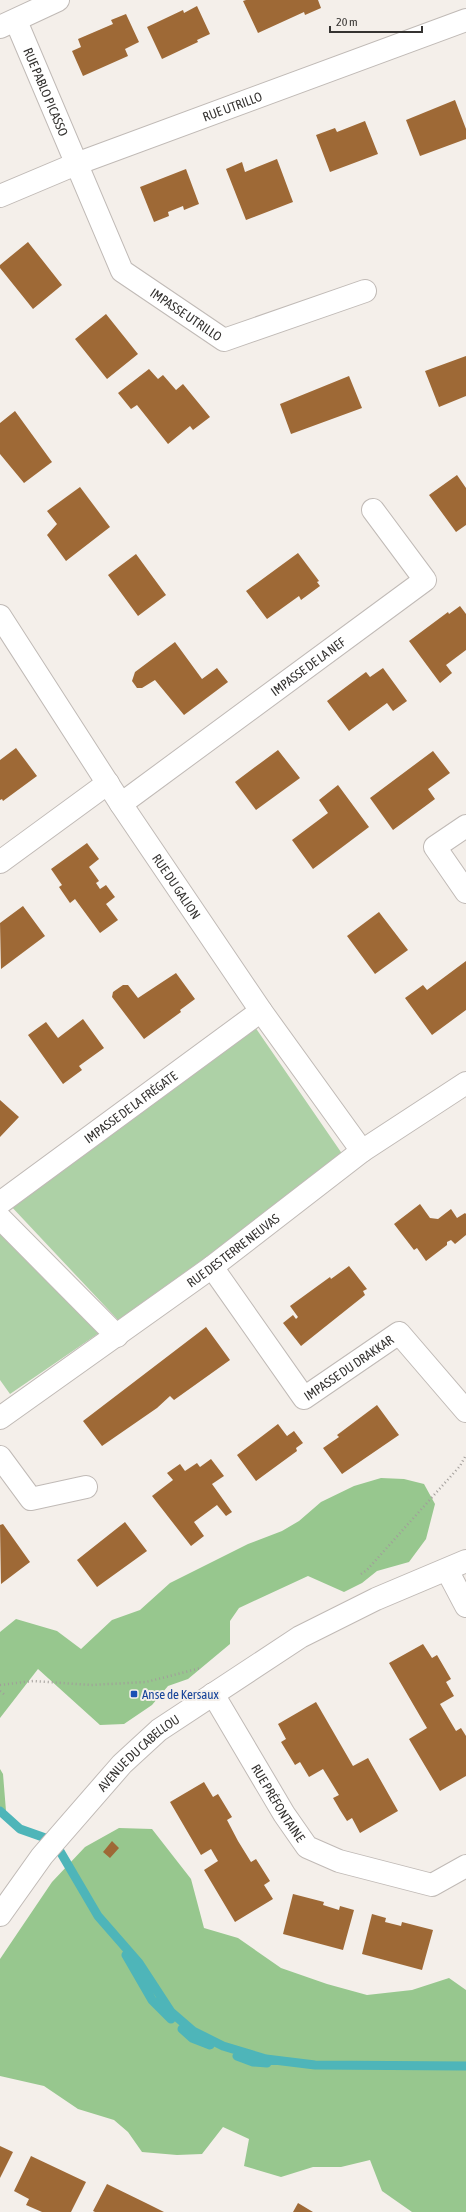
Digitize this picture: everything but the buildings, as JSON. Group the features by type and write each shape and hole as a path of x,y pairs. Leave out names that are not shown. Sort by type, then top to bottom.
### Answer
{"street":[{"name":"RUE PABLO PICASSO","path":"58,0 8,24 76,164"},
{"name":"RUE UTRILLO","path":"0,196 76,164 466,20"},
{"name":"IMPASSE UTRILLO","path":"76,164 122,271 224,340 365,291"},
{"name":"IMPASSE DE LA NEF","path":"121,804 424,580 373,510"},
{"name":"RUE DU GALION","path":"0,616 121,804 261,1011 362,1152"},
{"path":"0,862 108,783"},
{"path":"466,826 435,847 466,892"},
{"name":"IMPASSE DE LA FRÉGATE","path":"0,1203 261,1011"},
{"name":"RUE DES TERRE NEUVAS","path":"0,1418 212,1267 362,1152 466,1083"},
{"path":"0,1218 117,1336"},
{"name":"IMPASSE DU DRAKKAR","path":"212,1267 304,1398 399,1332 466,1411"},
{"path":"0,1457 31,1499 86,1487"},
{"path":"456,1565 466,1606"},
{"name":"AVENUE DU CABELLOU","path":"0,1915 42,1856 122,1764 159,1730 300,1637 376,1599 456,1565"},
{"name":"RUE PRÉFONTAINE","path":"213,1694 284,1814 307,1847 339,1861 432,1886 466,1866"}],"path":[{"path":"354,1578 367,1570 460,1466 466,1455"},
{"path":"0,1685 33,1681 91,1685 146,1682 207,1665"},
{"path":"0,1691 5,1695"}],"green space":[{"path":"255,1027 345,1158 118,1320 9,1204"},
{"path":"0,1221 99,1333 10,1394 0,1380"},
{"path":"381,1478 404,1479 424,1484 435,1504 426,1539 409,1562 377,1571 362,1583 344,1592 308,1576 239,1608 230,1621 230,1644 188,1679 168,1686 152,1705 124,1724 100,1725 38,1669 0,1718 0,1632 16,1619 57,1631 81,1649 112,1620 140,1610 170,1583 248,1544 282,1531 299,1521 321,1502 354,1486"},
{"path":"0,1769 3,1774 6,1811 0,1813"},
{"path":"119,1828 152,1829 191,1879 204,1928 238,1938 281,1968 327,1984 367,1995 412,1990 449,1978 466,1990 466,2212 412,2212 382,2191 370,2160 341,2167 313,2167 281,2177 244,2166 249,2139 223,2127 202,2154 177,2155 142,2152 128,2132 114,2120 78,2109 44,2086 0,2076 0,1959 52,1882 85,1847"}],"waterway":[{"path":"0,1811 20,1829 54,1841 98,1916 139,1963 171,2012 193,2031 223,2046 266,2059 315,2065 466,2066"},
{"path":"126,1955 152,2000 171,2019"},
{"path":"182,2029 192,2038 210,2045"},
{"path":"237,2056 253,2062 267,2063"}],"place":[{"name":"Anse de Kersaux","path":"134,1694"}]}
